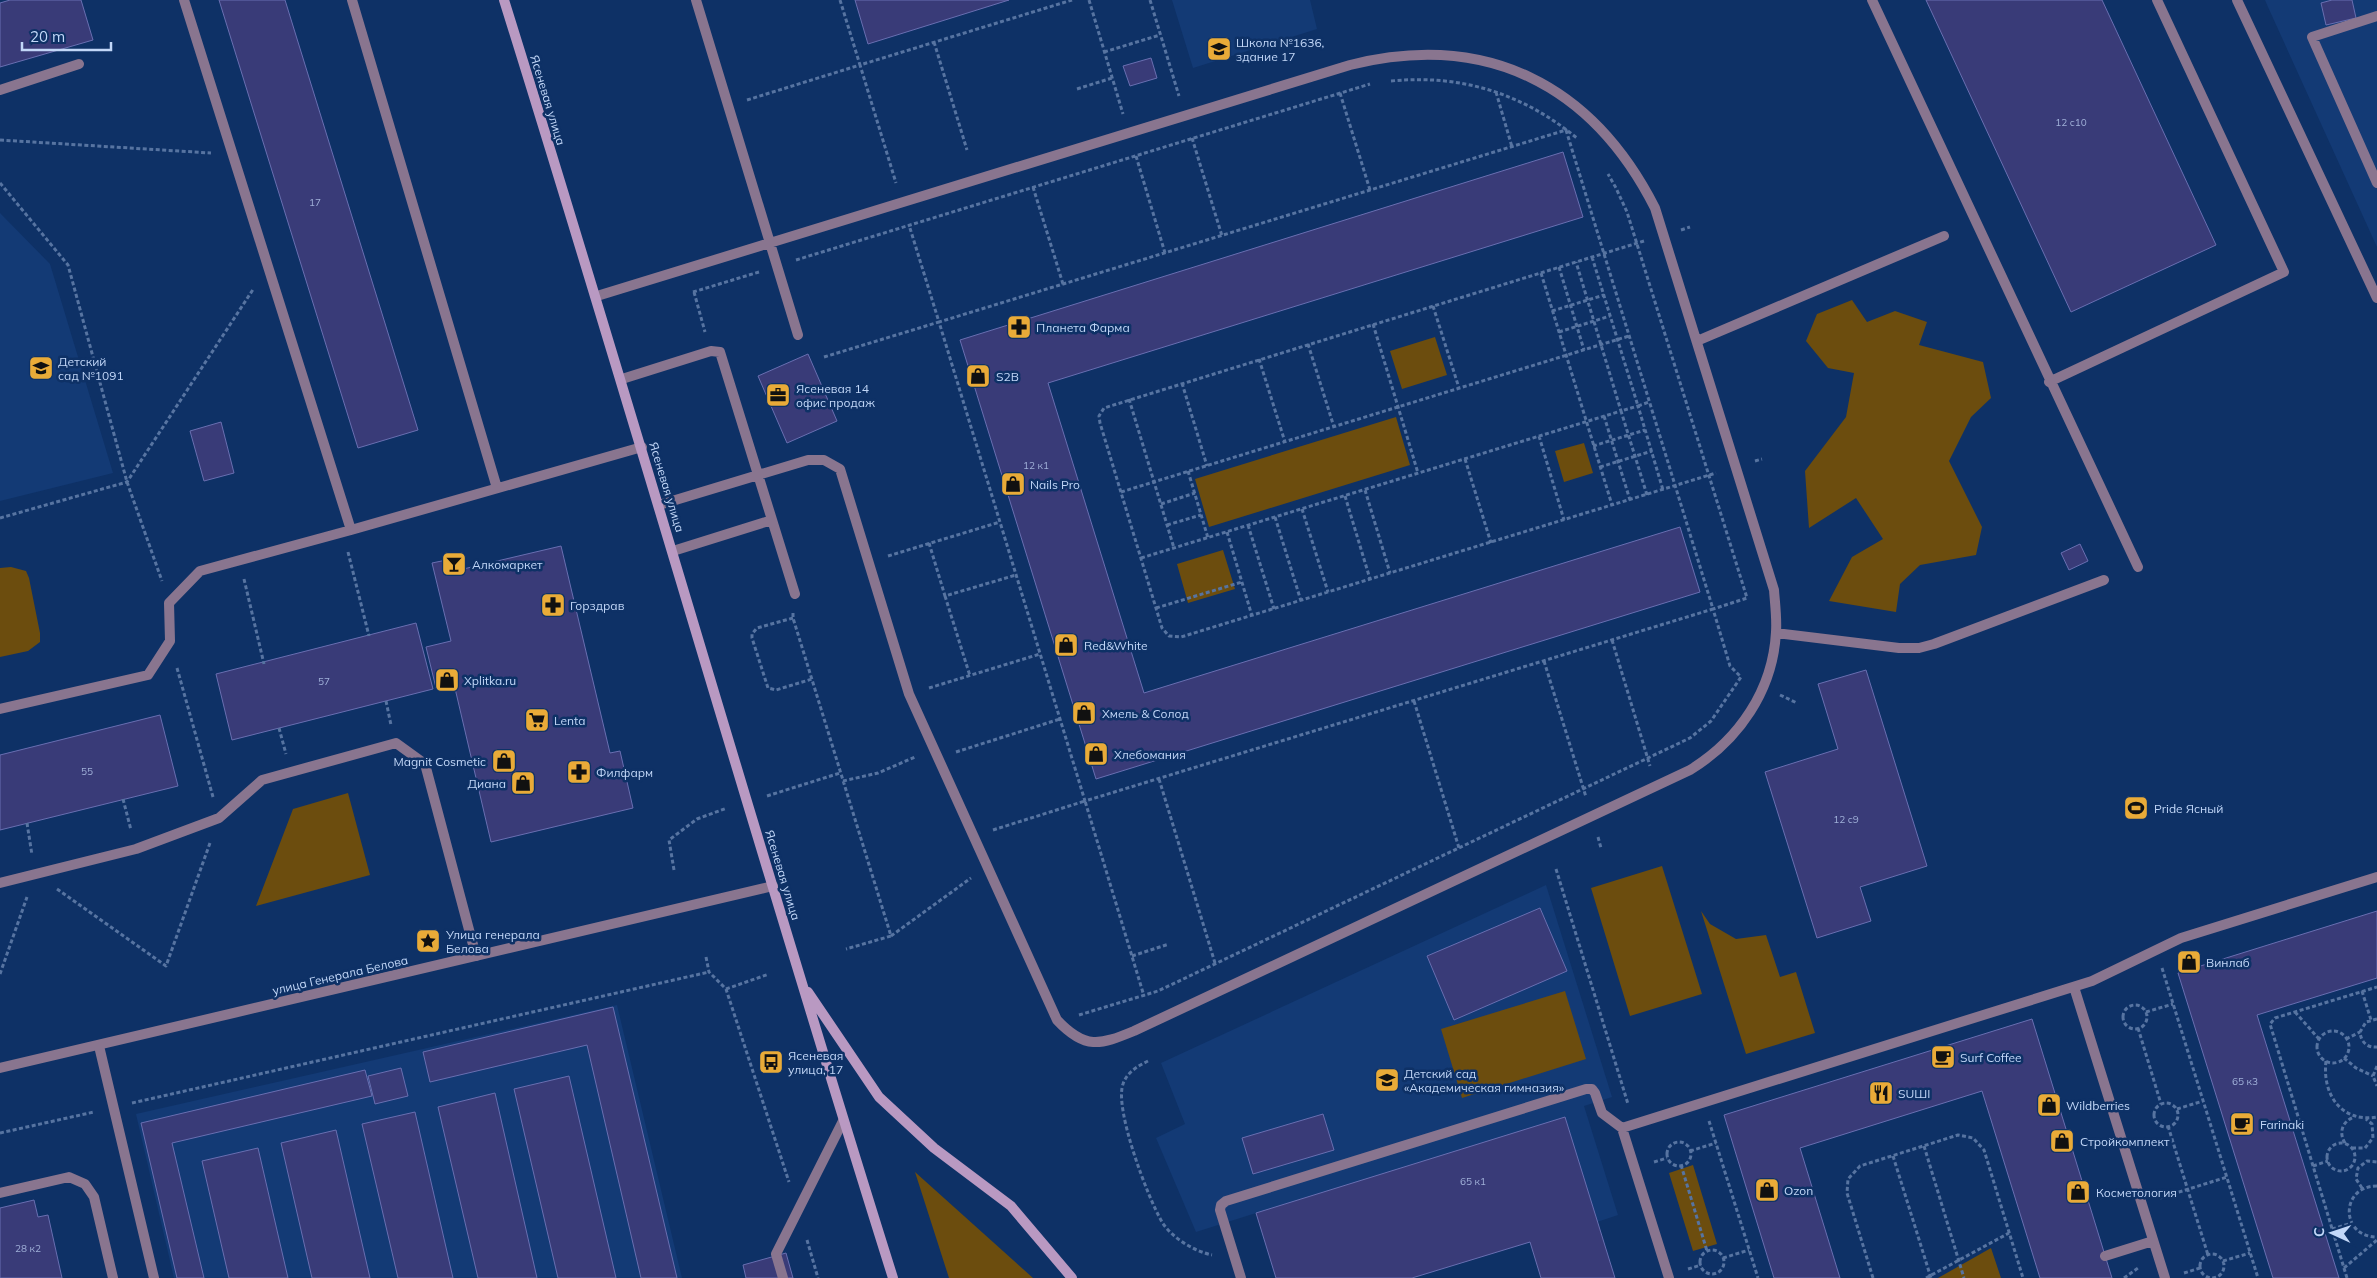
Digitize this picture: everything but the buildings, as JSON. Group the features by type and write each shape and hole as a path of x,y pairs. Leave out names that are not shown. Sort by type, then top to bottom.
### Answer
{"main road":[{"name":"Ясеневая улица","path":"504,0 597,296 843,1121 893,1278"},
{"name":"Ясеневая улица","path":"802,982 879,1098 934,1148 1011,1206 1072,1278"}],"street":[{"path":"184,0 268,267 346,531"},
{"path":"352,0 497,488"},
{"path":"696,0 798,335"},
{"path":"1872,0 2049,382 2138,567"},
{"path":"2049,382 2284,272 2157,0"},
{"path":"2237,0 2377,298"},
{"path":"2377,16 2312,37 2377,183"},
{"path":"597,296 1350,65 1402,55 1448,55 1496,65 1541,83 1562,95 1586,114 1608,135 1642,182 1655,208 1774,590 1776,633 1772,665 1764,688 1740,726 1710,758 1690,770 1150,1024 1105,1043 1080,1039 1067,1031 1057,1020 986,867 909,694 840,469 824,460 808,460 659,506"},
{"path":"0,90 79,64"},
{"path":"1697,341 1944,236"},
{"path":"622,379 718,351 722,356 795,594"},
{"path":"0,709 148,674 170,641 170,603 200,571 642,447"},
{"path":"673,551 772,520"},
{"path":"1776,633 1899,648 1919,648 2104,580"},
{"path":"0,883 136,849 219,818 262,780 396,743 425,764 476,956"},
{"path":"1622,1128 2074,987 2104,976 2188,935 2377,876"},
{"name":"улица Генерала Белова","path":"0,1068 100,1046 773,886"},
{"path":"2074,987 2164,1278"},
{"path":"100,1046 154,1278"},
{"path":"1241,1278 1220,1210 1221,1205 1226,1200 1586,1089 1592,1089 1595,1093 1604,1116 1622,1128 1669,1278"},
{"path":"783,1278 776,1254 843,1121"},
{"path":"0,1193 69,1177 85,1184 94,1197 112,1278"},
{"path":"2105,1256 2153,1242"}],"path":[{"path":"840,0 860,65 1072,0"},
{"path":"1104,52 1160,34"},
{"path":"934,42 967,150"},
{"path":"1077,89 1112,78"},
{"path":"1388,81 1435,80 1495,92 1524,102 1579,140"},
{"path":"694,292 1372,84"},
{"path":"1495,92 1512,146"},
{"path":"1340,93 1370,190"},
{"path":"1144,996 939,322 1566,130"},
{"path":"1072,1017 1144,996 1690,738 1705,727 1717,713 1740,677 1730,666 1566,130"},
{"path":"0,140 233,155"},
{"path":"986,832 1747,598 1636,244 1616,188 1604,167"},
{"path":"0,183 68,265 127,482 170,603"},
{"path":"1034,187 1063,284"},
{"path":"1636,244 1104,408 1099,416 1162,628 1165,633 1174,638 1181,637 1708,476"},
{"path":"1592,257 1663,490"},
{"path":"1576,262 1646,495"},
{"path":"0,518 127,482 268,267"},
{"path":"1559,267 1584,350"},
{"path":"686,268 711,352"},
{"path":"1541,273 1612,505"},
{"path":"1552,311 1604,295"},
{"path":"1434,306 1459,388"},
{"path":"1559,332 1610,316"},
{"path":"1373,324 1418,473"},
{"path":"1121,492 1629,336"},
{"path":"1308,344 1334,427"},
{"path":"1259,359 1285,442"},
{"path":"1182,383 1206,466"},
{"path":"1129,399 1174,548"},
{"path":"1141,558 1649,402"},
{"path":"1604,416 1630,500"},
{"path":"1593,446 1645,430"},
{"path":"1539,436 1564,520"},
{"path":"1600,467 1652,452"},
{"path":"1465,459 1491,542"},
{"path":"1188,472 1208,538"},
{"path":"1365,490 1390,573"},
{"path":"1161,504 1195,494"},
{"path":"1345,496 1370,579"},
{"path":"1302,509 1328,592"},
{"path":"1167,525 1202,515"},
{"path":"1275,517 1300,601"},
{"path":"868,562 1000,522"},
{"path":"1248,525 1274,609"},
{"path":"346,531 369,636"},
{"path":"1227,532 1252,616"},
{"path":"929,543 970,676"},
{"path":"240,561 264,664"},
{"path":"945,596 1016,574"},
{"path":"1156,608 1242,582"},
{"path":"795,594 793,618 891,936"},
{"path":"793,618 758,628 752,634 752,638 768,688 776,690 812,679"},
{"path":"1612,640 1656,786"},
{"path":"909,694 1040,654"},
{"path":"1544,661 1601,848"},
{"path":"1414,701 1459,848"},
{"path":"843,781 878,773 934,753 1060,720"},
{"path":"279,728 290,771"},
{"path":"1159,779 1215,963"},
{"path":"123,799 136,849"},
{"path":"27,824 36,874"},
{"path":"669,840 674,870"},
{"path":"846,949 891,936 986,867"},
{"path":"1556,869 1634,1124"},
{"path":"1132,956 1169,944"},
{"path":"2156,950 2258,1278"},
{"path":"706,957 709,972 726,989 798,1210 818,1278"},
{"path":"0,1133 709,972"},
{"path":"726,989 769,974"},
{"path":"2347,1278 2270,1028 2271,1022 2275,1018 2377,987"},
{"path":"2362,992 2371,1020"},
{"path":"2146,1012 2173,1004"},
{"path":"2138,1028 2126,1025 2124,1014 2129,1007 2136,1005 2146,1012"},
{"path":"2138,1028 2146,1022 2146,1012"},
{"path":"2295,1012 2319,1038 2318,1051 2326,1061 2325,1081 2330,1097 2341,1110 2355,1116 2364,1118 2377,1117"},
{"path":"2377,1019 2371,1020 2362,1026 2360,1032 2364,1043 2368,1046 2377,1047"},
{"path":"2138,1028 2161,1104"},
{"path":"2319,1038 2333,1031 2346,1038 2349,1049 2344,1058 2338,1062 2326,1061"},
{"path":"2346,1038 2360,1032"},
{"path":"2344,1058 2356,1068 2373,1076 2377,1086"},
{"path":"1148,1061 1131,1072 1126,1078 1120,1103 1125,1125 1152,1199 1163,1223 1178,1238 1196,1250 1210,1255 1235,1258"},
{"path":"2373,1076 2377,1066"},
{"path":"2177,1109 2203,1101"},
{"path":"1703,1103 1758,1278"},
{"path":"2161,1104 2170,1104 2177,1109 2177,1120 2168,1126 2162,1126 2155,1118 2155,1111 2161,1104"},
{"path":"2345,1144 2341,1132 2343,1125 2355,1116"},
{"path":"2352,1148 2356,1156 2353,1165 2344,1171 2334,1169 2327,1156 2331,1147 2335,1144 2345,1144 2352,1148 2365,1148 2373,1138 2372,1124 2364,1118"},
{"path":"2168,1126 2208,1254"},
{"path":"1873,1278 1846,1186 1852,1172 1860,1166 1958,1135 1967,1135 1978,1142 1984,1150 2023,1278"},
{"path":"1679,1142 1686,1145 1690,1151 1689,1158 1681,1166 1669,1161 1667,1154 1669,1147 1679,1142"},
{"path":"1690,1151 1716,1143"},
{"path":"1924,1146 1964,1278"},
{"path":"1893,1156 1930,1277"},
{"path":"2313,1166 2328,1161"},
{"path":"2363,1188 2356,1179 2358,1168 2367,1161 2377,1162"},
{"path":"2353,1165 2358,1168"},
{"path":"1681,1166 1708,1251"},
{"path":"2142,1204 2226,1177"},
{"path":"2377,1186 2363,1188 2351,1200 2349,1208 2352,1223 2358,1231 2366,1236 2377,1238"},
{"path":"2332,1230 2352,1223"},
{"path":"1926,1278 2009,1232"},
{"path":"2344,1268 2377,1238"},
{"path":"1723,1258 1749,1250"},
{"path":"1708,1251 1718,1252 1723,1258 1722,1268 1715,1276 1707,1273 1701,1265 1702,1257 1708,1251"},
{"path":"2223,1261 2250,1253"},
{"path":"2208,1254 2217,1255 2223,1261 2223,1270 2215,1277 2206,1276 2200,1268 2203,1258 2208,1254"}],"shaded area":[{"name":"Школа №1636, здание 17","path":"1172,0 1310,0 1317,29 1193,68"},
{"path":"2265,0 2377,0 2377,247 2268,7"},
{"name":"Детский сад №1091","path":"0,213 50,264 113,473 0,501"},
{"path":"1852,300 1867,322 1895,311 1927,322 1919,345 1983,362 1991,398 1971,417 1949,461 1982,527 1976,555 1920,565 1900,584 1896,612 1829,601 1852,557 1883,539 1856,498 1809,528 1805,471 1846,417 1854,373 1828,368 1806,341 1817,314"},
{"path":"1435,337 1447,375 1402,389 1390,351"},
{"path":"1396,417 1410,465 1209,527 1195,479"},
{"path":"1584,443 1593,473 1564,482 1555,451"},
{"path":"1223,550 1235,589 1188,603 1177,564"},
{"path":"11,567 26,571 29,578 40,633 40,642 28,651 0,657 0,568"},
{"path":"348,793 370,875 256,906 293,809"},
{"path":"1662,866 1702,994 1630,1016 1591,888"},
{"name":"Детский сад «Академическая гимназия»","path":"1546,885 1612,1097 1584,1106 1618,1215 1597,1222 1256,1213 1196,1232 1156,1138 1185,1124 1161,1063"},
{"path":"1701,911 1710,924 1736,939 1766,935 1780,977 1796,972 1815,1033 1746,1054"},
{"path":"1565,991 1586,1059 1462,1098 1441,1029"},
{"path":"617,1005 682,1278 174,1278 136,1114"},
{"path":"1693,1165 1717,1244 1693,1251 1669,1173"},
{"path":"915,1172 1033,1278 949,1278"},
{"path":"1991,1248 2001,1278 1938,1278"}],"place":[{"name":"Школа №1636, здание 17","path":"1219,49"},
{"name":"Планета Фарма","path":"1019,327"},
{"name":"Детский сад №1091","path":"41,368"},
{"name":"S2B","path":"978,376"},
{"name":"Ясеневая 14 офис продаж","path":"778,395"},
{"name":"Nails Pro","path":"1013,484"},
{"name":"Алкомаркет","path":"454,564"},
{"name":"Горздрав","path":"553,605"},
{"name":"Red&White","path":"1066,645"},
{"name":"Xplitka.ru","path":"447,680"},
{"name":"Хмель & Солод","path":"1084,713"},
{"name":"Lenta","path":"537,720"},
{"name":"Хлебомания","path":"1096,754"},
{"name":"Magnit Cosmetic","path":"504,761"},
{"name":"Филфарм","path":"579,772"},
{"name":"Диана","path":"523,783"},
{"name":"Pride Ясный","path":"2136,808"},
{"name":"Улица генерала Белова","path":"428,941"},
{"name":"Винлаб","path":"2189,962"},
{"name":"Surf Coffee","path":"1943,1057"},
{"name":"Ясеневая улица, 17","path":"771,1062"},
{"name":"Детский сад «Академическая гимназия»","path":"1387,1080"},
{"name":"SUШI","path":"1881,1093"},
{"name":"Wildberries","path":"2049,1105"},
{"name":"Farinaki","path":"2242,1124"},
{"name":"Стройкомплект","path":"2062,1141"},
{"name":"Ozon","path":"1767,1190"},
{"name":"Косметология","path":"2078,1192"}]}
